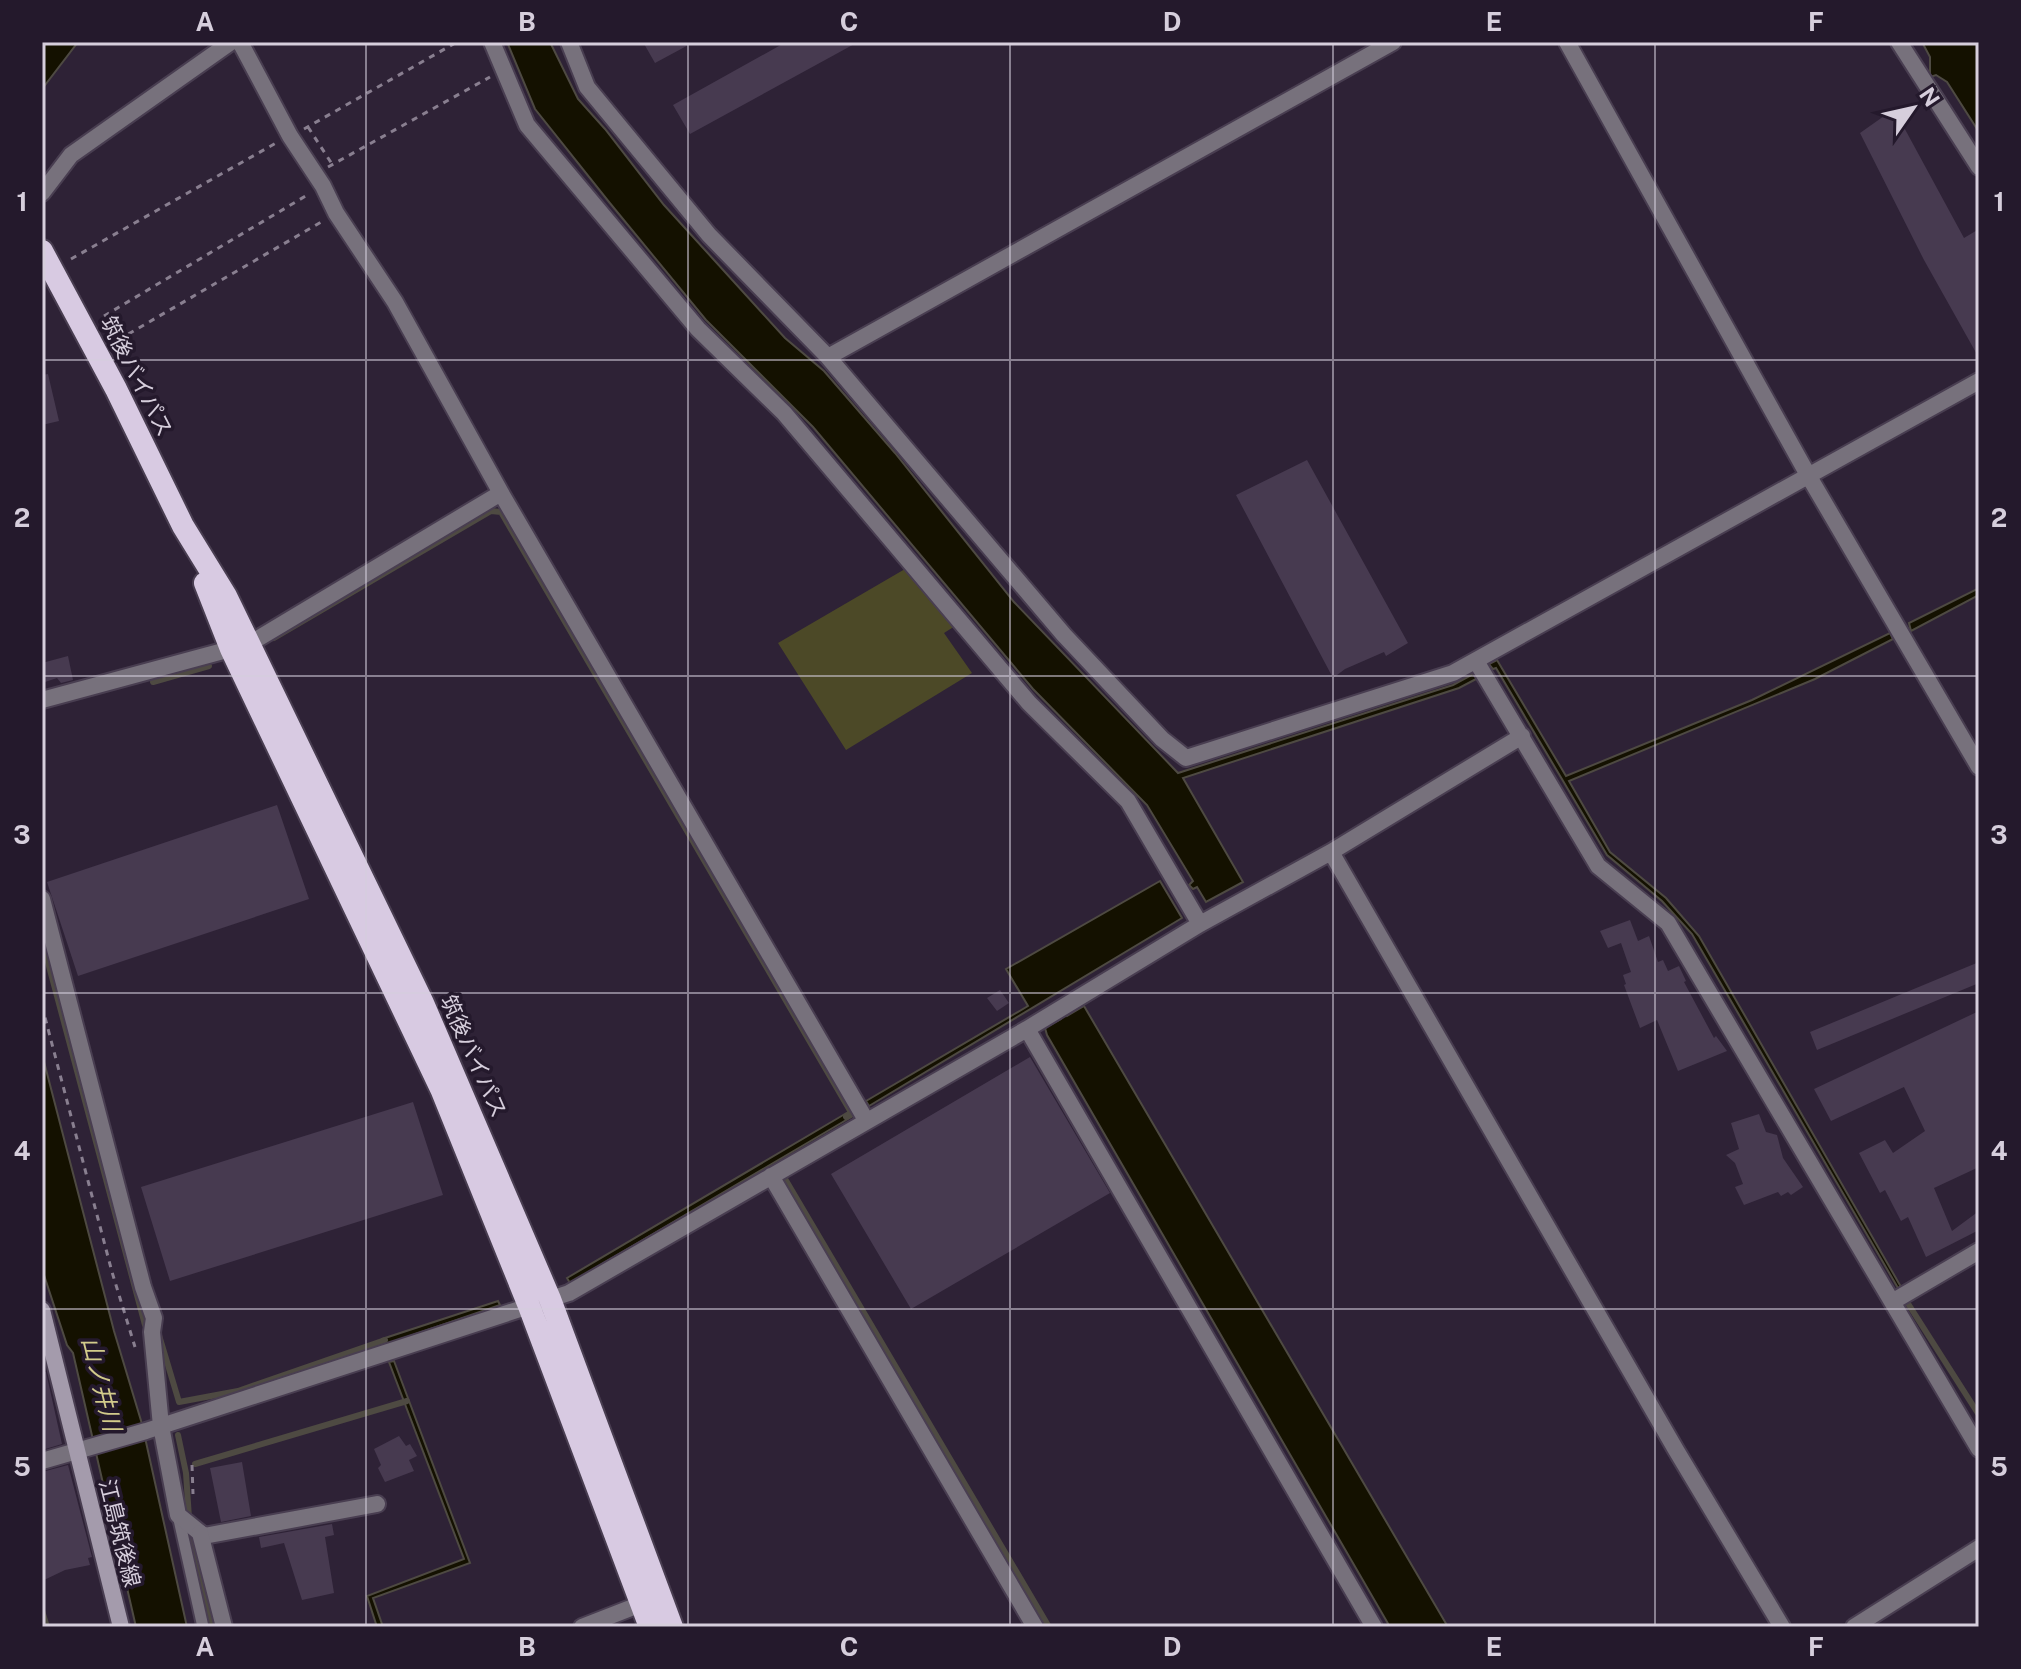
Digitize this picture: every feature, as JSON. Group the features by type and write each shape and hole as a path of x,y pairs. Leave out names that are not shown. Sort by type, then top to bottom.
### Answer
{"highway":[{"name":"筑後バイパス","path":"42,251 116,389 240,646 539,1303 672,1627"},
{"name":"筑後バイパス","path":"539,1303 650,1627"}],"main road":[{"name":"江島筑後線","path":"42,1310 80,1450 121,1627"}],"street":[{"path":"42,193 71,155 231,42"},
{"path":"240,42 296,133 336,213 395,302 501,493 866,1120"},
{"path":"492,42 527,125 698,329 784,413 1029,703 1128,801 1200,924"},
{"path":"569,42 587,87 709,235 828,357 1064,635 1162,739 1186,758 1453,673 1979,381"},
{"path":"828,357 1393,42"},
{"path":"1567,42 1808,475 1979,767"},
{"path":"1899,42 1979,167"},
{"path":"42,700 240,646 501,493"},
{"path":"1476,661 1598,866 1668,923 1979,1449"},
{"path":"42,1461 154,1428 569,1293 1032,1026 1200,924 1331,852 1522,736"},
{"path":"1331,852 1676,1450 1782,1627"},
{"path":"42,899 143,1287 154,1318 154,1428 178,1515 204,1536 377,1504"},
{"path":"1032,1026 1374,1627"},
{"path":"771,1176 1035,1627"},
{"path":"1892,1302 1979,1251"},
{"path":"200,1533 224,1627"},
{"path":"1854,1627 1979,1548"},
{"path":"582,1627 641,1604"}],"lane":[{"path":"178,1515 203,1627"}],"path":[{"path":"71,259 457,42"},
{"path":"104,316 319,180 333,164 504,70"},
{"path":"308,127 333,164"},
{"path":"118,340 336,213"},
{"path":"42,1006 136,1352"}],"shaded area":[{"path":"905,569 955,626 944,633 972,673 846,750 778,643"}],"water":[{"path":"42,42 78,42 42,89"},
{"path":"507,42 550,42 578,99 664,205 785,338 824,371 895,453 1014,602 1178,773 1453,685 1475,673 1478,678 1459,688 1183,778 1243,882 1206,902 1197,887 1193,889 1189,885 1193,881 1147,805 1033,689 813,427 706,320 609,202 535,109"},
{"path":"1922,42 1979,42 1979,132 1947,82 1936,75 1930,77 1930,57"},
{"path":"1979,588 1979,595 1911,631 1909,623"},
{"path":"1890,633 1893,639 1815,679 1569,781 1610,852 1666,898 1699,936 1901,1287 1898,1288 1692,934 1662,901 1607,855 1496,668 1489,664 1497,660 1566,776 1752,700"},
{"path":"1160,881 1182,918 869,1106 866,1101 1028,1006 1006,969"},
{"path":"1084,1006 1448,1627 1390,1627 1047,1035 1045,1028 1061,1019 1061,1015 1065,1013 1067,1016"},
{"name":"山ノ井川","path":"42,1054 114,1331 142,1424 187,1627 136,1627 73,1353 67,1345 42,1269"},
{"path":"850,1111 853,1116 570,1283 567,1278"},
{"path":"498,1301 500,1305 384,1345 382,1339"},
{"path":"394,1361 470,1563 373,1598 383,1627 377,1627 367,1596 464,1559 389,1362"}],"building":[{"path":"643,42 694,42 655,63"},
{"path":"786,42 858,42 690,134 673,105"},
{"path":"1894,109 1964,238 1979,229 1979,358 1924,260 1860,133"},
{"path":"48,374 59,421 42,425 42,375"},
{"path":"1307,460 1408,643 1386,656 1384,652 1345,669 1333,678 1236,495"},
{"path":"68,656 73,680 61,683 57,678 42,683 42,663"},
{"path":"277,805 309,899 78,976 47,882"},
{"path":"1630,920 1638,941 1649,936 1658,962 1663,960 1668,971 1679,966 1684,982 1714,1038 1716,1036 1727,1051 1678,1071 1657,1020 1640,1028 1624,985 1623,975 1631,972 1621,943 1608,948 1600,931"},
{"path":"1979,962 1979,983 1817,1050 1810,1032"},
{"path":"1000,990 1009,1003 997,1011 987,998"},
{"path":"1979,1011 1979,1167 1934,1188 1952,1231 1979,1211 1979,1230 1926,1257 1908,1217 1901,1221 1885,1190 1880,1193 1859,1153 1885,1140 1893,1153 1925,1131 1904,1087 1831,1121 1814,1089"},
{"path":"1030,1057 1110,1193 911,1309 831,1174"},
{"path":"413,1102 443,1195 170,1281 141,1187"},
{"path":"1759,1114 1766,1132 1777,1135 1783,1158 1803,1187 1791,1195 1788,1192 1781,1196 1778,1192 1744,1205 1735,1187 1743,1184 1735,1163 1726,1155 1739,1149 1731,1123"},
{"path":"42,1372 46,1372 62,1444 42,1450"},
{"path":"399,1436 406,1446 410,1444 417,1456 409,1460 414,1471 385,1482 374,1449"},
{"path":"242,1462 251,1516 221,1522 210,1468"},
{"path":"68,1465 92,1557 88,1558 90,1565 65,1570 42,1581 42,1472"},
{"path":"332,1524 334,1535 325,1537 334,1593 302,1600 284,1543 261,1548 259,1537"}],"waterway":[{"path":"274,638 491,511 501,512 852,1114 846,1117"},
{"path":"153,682 209,666"},
{"path":"42,940 145,1325"},
{"path":"781,1172 1049,1627"},
{"path":"1907,1302 1979,1415"},
{"path":"159,1335 179,1402 238,1391 385,1340"},
{"path":"195,1464 407,1401"},
{"path":"178,1435 186,1473 189,1518"},
{"path":"190,1529 191,1547 212,1627"},
{"path":"42,1611 47,1627"}]}
